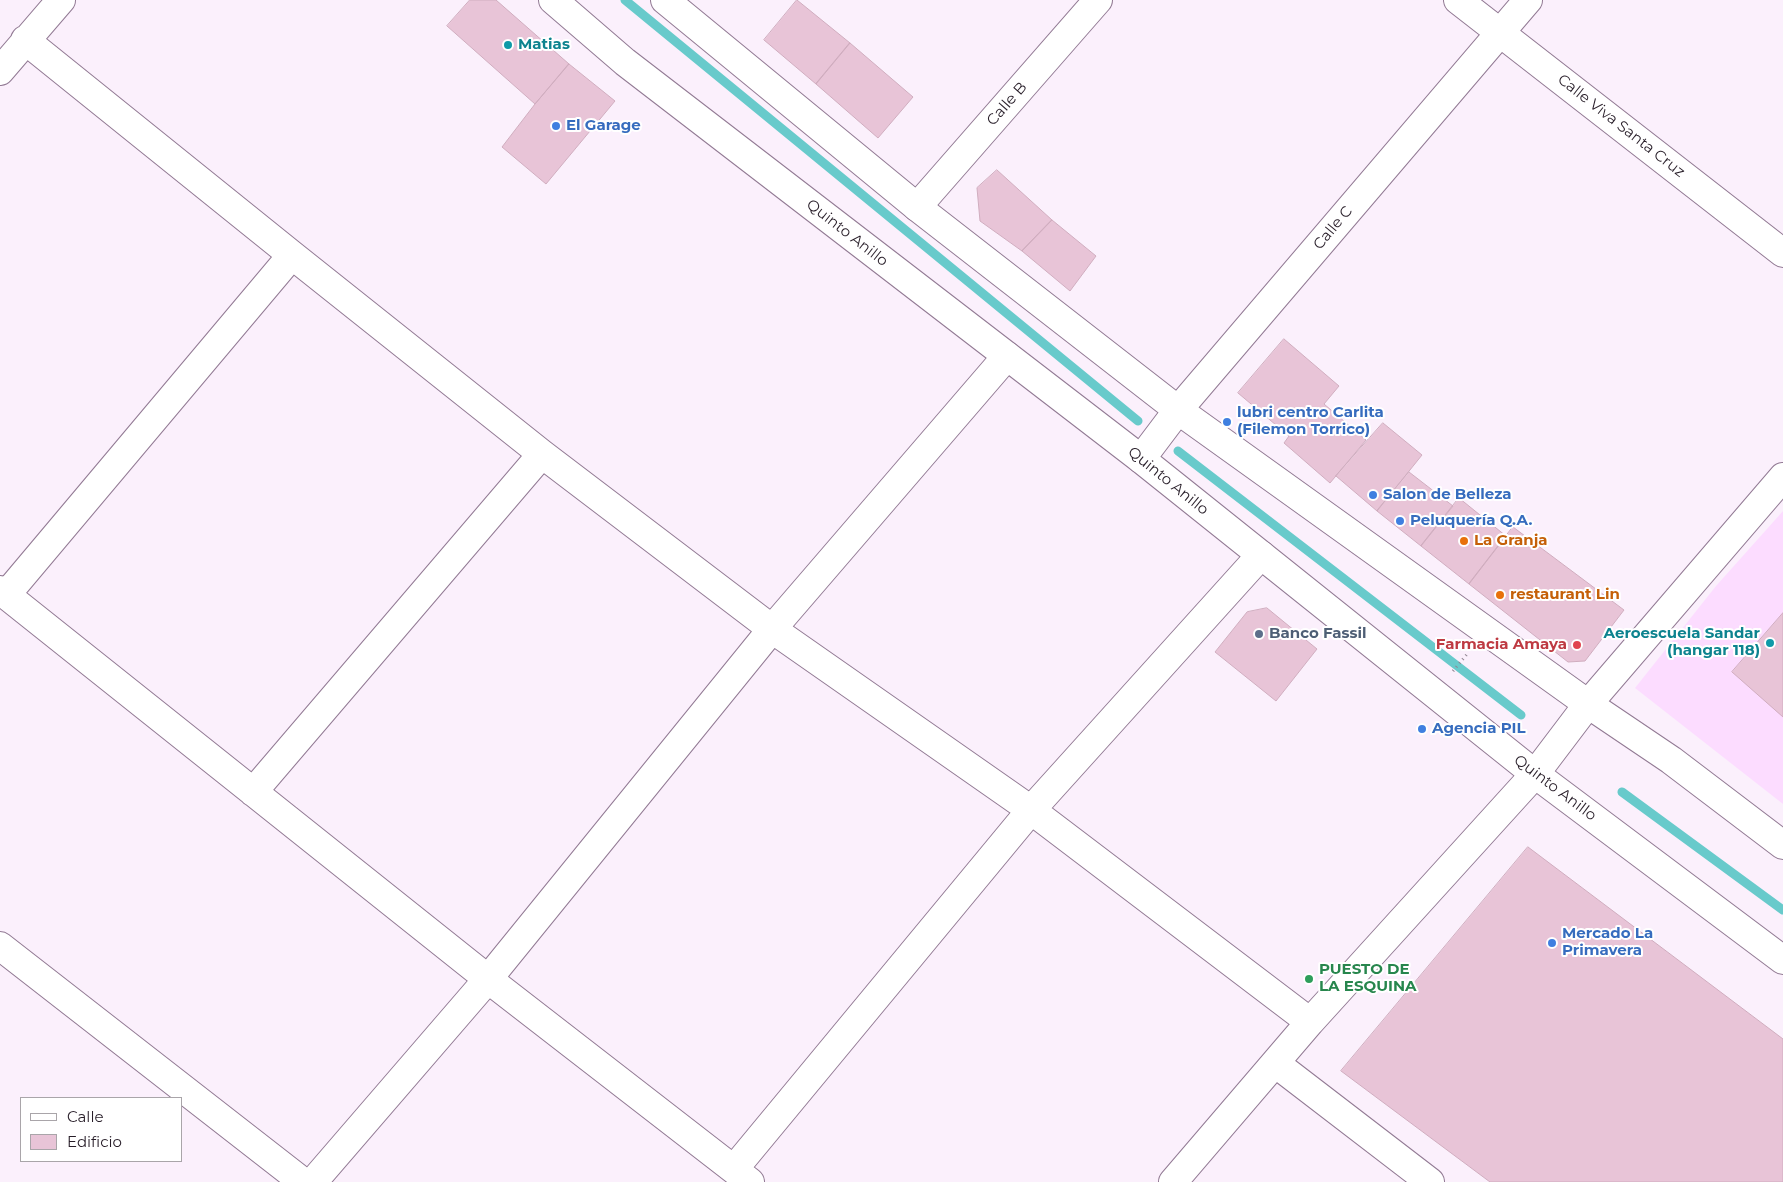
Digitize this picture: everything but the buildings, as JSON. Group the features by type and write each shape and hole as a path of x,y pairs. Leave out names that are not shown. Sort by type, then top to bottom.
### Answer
{"street":[{"name":"Quinto Anillo","path":"553,0 625,62 1141,459 1535,774 1783,960"},
{"name":"Calle B","path":"917,207 1098,0"},
{"name":"Calle Viva Santa Cruz","path":"1458,0 1783,253"},
{"name":"Calle C","path":"1141,459 1178,410 1528,0"},
{"path":"668,1 917,207 1178,410 1588,704 1672,760 1783,845"},
{"path":"0,71 25,40 50,3"},
{"path":"25,40 542,454 772,629 1031,810 1310,1022"},
{"path":"292,255 3,593 488,979 742,1176 1031,810 1261,555"},
{"path":"313,1182 488,979 772,629 1007,356"},
{"path":"253,792 542,454"},
{"path":"1173,1182 1310,1022 1535,774 1588,704 1783,477"},
{"path":"0,946 303,1182"},
{"path":"1275,1064 1430,1182"}],"path":[{"path":"1448,679 1470,650"}],"shaded area":[{"path":"1783,511 1783,804 1635,688 1716,586"}],"waterway":[{"path":"625,0 1138,421"},
{"path":"1178,451 1521,715"},
{"path":"1622,792 1783,910"}],"place":[{"name":"Matias","path":"508,45"},
{"name":"El Garage","path":"556,126"},
{"name":"lubri centro Carlita (Filemon Torrico)","path":"1227,422"},
{"name":"Salon de Belleza","path":"1373,495"},
{"name":"Peluquería Q.A.","path":"1400,521"},
{"name":"La Granja","path":"1464,541"},
{"name":"restaurant Lin","path":"1500,595"},
{"name":"Banco Fassil","path":"1259,634"},
{"name":"Aeroescuela Sandar (hangar 118)","path":"1770,643"},
{"name":"Farmacia Amaya","path":"1577,645"},
{"name":"Agencia PIL","path":"1422,729"},
{"name":"Mercado La Primavera","path":"1552,943"},
{"name":"PUESTO DE LA ESQUINA","path":"1309,979"}]}
